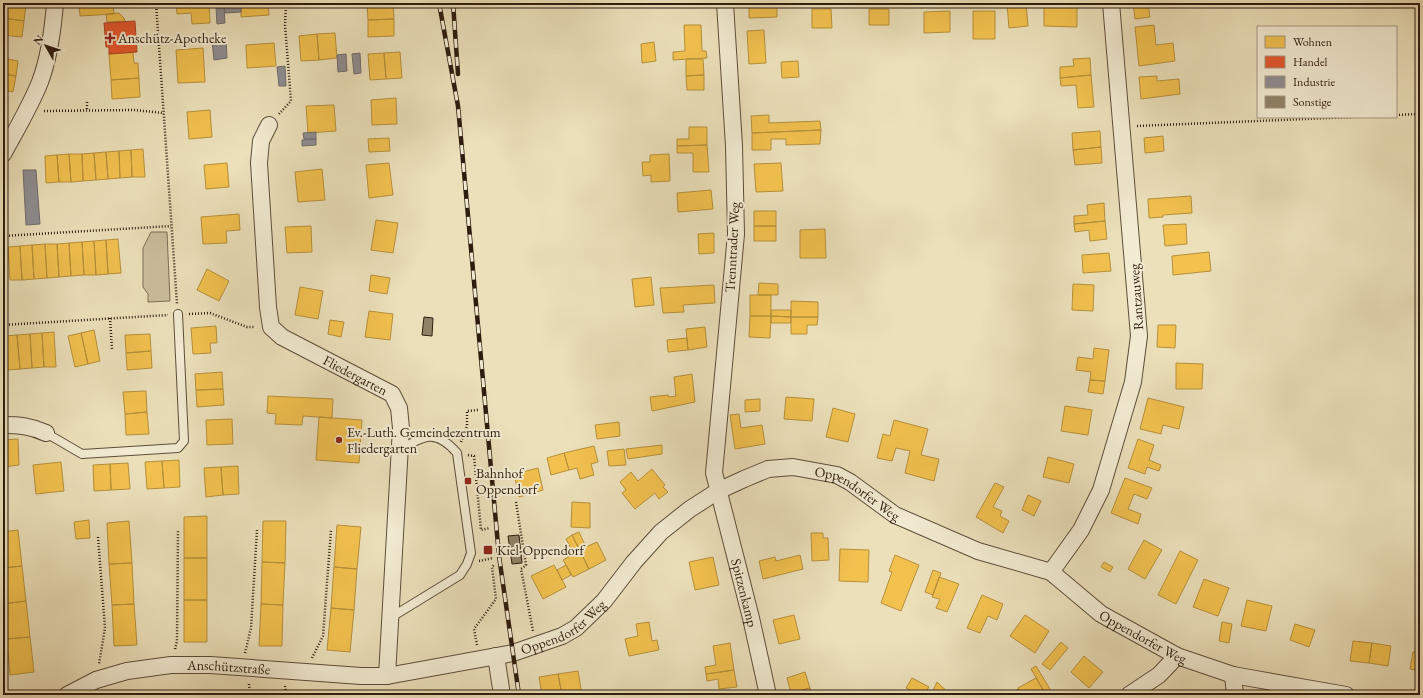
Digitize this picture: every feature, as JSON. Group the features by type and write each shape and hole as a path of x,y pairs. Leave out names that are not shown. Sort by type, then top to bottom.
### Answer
{"street":[{"path":"3,154 27,111 40,81 48,51 55,3"},
{"name":"Trenntrader Weg","path":"718,491 714,473 736,234 734,146 727,49 726,3"},
{"name":"Rantzauweg","path":"1051,572 1081,530 1101,490 1133,382 1139,336 1111,3"},
{"path":"269,125 261,141 259,163 268,307 271,327"},
{"name":"Fliedergarten","path":"271,327 282,337 392,394 399,408 401,428 390,618 391,675"},
{"path":"3,425 32,427 46,433"},
{"name":"Oppendorfer Weg","path":"391,675 513,653 562,636 589,618 634,562 661,532 690,509 718,491 768,469 793,467 825,472 850,482 895,515 978,551 1051,572 1101,614 1177,656 1234,676 1346,695"},
{"name":"Spitzenkamp","path":"718,491 751,618 768,695"},
{"path":"496,656 502,695"},
{"path":"1129,695 1159,675 1177,656"},
{"name":"Anschützstraße","path":"67,695 96,680 127,671 171,665 248,668 361,676 391,675"},
{"path":"1234,676 1235,695"}],"lane":[{"path":"46,433 82,454 178,448 184,441 178,314"},
{"path":"390,618 460,575 467,564 471,553 457,453 447,442 440,438 433,437 416,440 400,450"}],"path":[{"path":"156,3 178,314"},
{"path":"269,125 291,100 285,25 286,3"},
{"path":"87,102 87,111"},
{"path":"27,111 134,110 164,113"},
{"path":"1397,115 1420,114"},
{"path":"1122,126 1327,118"},
{"path":"3,236 171,226"},
{"path":"3,325 210,313 247,327 271,327"},
{"path":"110,318 112,350"},
{"path":"467,426 467,411 478,410"},
{"path":"516,502 526,565 521,569 536,645"},
{"path":"171,665 177,641 178,530"},
{"path":"248,668 244,652 251,628 257,530"},
{"path":"312,672 312,658 323,636 331,530"},
{"path":"96,680 105,628 98,537"},
{"path":"486,560 494,558"},
{"path":"477,645 474,629 496,599 492,567 494,565"},
{"path":"3,646 3,689"}],"shaded area":[{"path":"151,232 167,232 170,301 148,302 148,294 143,287 143,248"}],"building: Wohnen":[{"path":"3,3 26,5 24,21 3,18"},
{"path":"79,3 113,3 114,14 80,16"},
{"path":"176,3 209,3 210,23 192,24 191,13 177,14"},
{"path":"241,3 268,3 269,15 241,17"},
{"path":"367,3 393,3 394,19 368,20"},
{"path":"498,3 520,3 520,6 498,7"},
{"path":"749,3 777,3 777,17 749,18"},
{"path":"1026,3 1028,26 1009,28 1007,4"},
{"path":"1044,3 1077,3 1077,27 1044,26"},
{"path":"1133,3 1148,3 1150,17 1135,19"},
{"path":"812,9 831,9 832,28 812,28"},
{"path":"869,9 889,9 889,25 869,25"},
{"path":"950,11 950,32 924,33 924,12"},
{"path":"973,11 995,11 995,39 973,39"},
{"path":"119,13 125,21 107,22 106,14"},
{"path":"3,18 24,21 22,37 3,35"},
{"path":"394,19 394,36 368,37 368,20"},
{"path":"684,25 701,25 702,51 706,51 707,58 673,60 673,52 685,51"},
{"path":"1154,25 1156,45 1173,43 1175,61 1139,66 1135,27"},
{"path":"764,30 766,63 749,64 747,31"},
{"path":"335,33 337,58 319,60 317,34"},
{"path":"317,34 319,60 301,61 299,36"},
{"path":"654,42 656,61 642,63 641,44"},
{"path":"274,43 276,66 247,68 246,45"},
{"path":"203,48 205,82 178,83 176,50"},
{"path":"133,52 134,63 138,63 139,78 111,80 109,54"},
{"path":"400,52 402,78 386,79 384,53"},
{"path":"384,53 386,79 370,80 368,54"},
{"path":"3,58 18,61 16,76 3,74"},
{"path":"1090,58 1091,75 1060,78 1060,67 1074,66 1073,59"},
{"path":"686,59 703,59 704,75 686,76"},
{"path":"798,61 799,77 782,78 781,62"},
{"path":"3,74 16,76 13,92 3,90"},
{"path":"704,75 704,90 687,90 686,76"},
{"path":"1091,75 1094,107 1078,108 1076,85 1061,86 1060,78"},
{"path":"1157,76 1157,81 1179,79 1180,94 1141,99 1139,77"},
{"path":"139,78 140,97 112,99 111,80"},
{"path":"396,98 397,124 372,125 371,100"},
{"path":"334,105 336,131 308,133 306,106"},
{"path":"210,110 212,137 189,139 187,112"},
{"path":"769,115 769,123 820,121 821,130 752,133 751,116"},
{"path":"689,127 707,127 707,145 677,146 677,139 689,139"},
{"path":"821,130 820,144 786,145 786,139 771,139 771,150 752,150 752,133"},
{"path":"1100,131 1101,147 1073,150 1072,133"},
{"path":"1163,136 1164,151 1145,153 1144,138"},
{"path":"389,138 390,151 369,152 368,139"},
{"path":"707,145 709,172 693,172 693,153 677,153 677,146"},
{"path":"1101,147 1102,163 1075,165 1073,150"},
{"path":"143,149 145,177 132,177 131,150"},
{"path":"131,150 132,177 120,178 119,151"},
{"path":"119,151 120,178 108,179 106,152"},
{"path":"106,152 108,179 96,180 94,153"},
{"path":"94,153 96,180 83,181 82,154"},
{"path":"69,154 71,182 59,182 57,155"},
{"path":"69,154 82,154 83,181 71,182"},
{"path":"669,154 670,181 651,182 651,175 643,176 642,162 650,162 650,155"},
{"path":"57,155 59,182 46,183 45,156"},
{"path":"227,163 229,187 206,189 204,165"},
{"path":"389,163 393,195 369,198 366,165"},
{"path":"781,163 783,191 756,192 754,164"},
{"path":"322,169 325,200 298,202 295,172"},
{"path":"711,190 713,209 678,212 677,193"},
{"path":"1191,196 1192,213 1163,215 1163,217 1149,218 1148,199"},
{"path":"1104,203 1105,221 1074,224 1074,216 1088,215 1087,205"},
{"path":"754,211 776,211 776,226 754,226"},
{"path":"239,214 240,230 226,231 227,243 203,244 201,217"},
{"path":"376,220 398,223 393,253 371,250"},
{"path":"1105,221 1107,239 1090,241 1089,230 1075,232 1074,224"},
{"path":"1186,224 1187,244 1165,246 1163,225"},
{"path":"311,226 312,252 287,253 285,227"},
{"path":"754,226 776,226 776,241 754,241"},
{"path":"825,229 826,258 800,258 800,230"},
{"path":"714,233 714,253 699,254 698,234"},
{"path":"118,239 121,273 108,274 106,240"},
{"path":"106,240 108,274 96,275 94,241"},
{"path":"94,241 96,275 84,275 82,242"},
{"path":"82,242 84,275 71,276 69,243"},
{"path":"69,243 71,276 59,277 57,244"},
{"path":"45,244 57,244 59,277 47,278"},
{"path":"45,244 47,278 34,279 32,245"},
{"path":"32,245 34,279 22,280 20,246"},
{"path":"20,246 22,280 10,280 8,247"},
{"path":"1209,252 1211,271 1173,275 1172,256"},
{"path":"1109,253 1111,271 1083,273 1082,255"},
{"path":"207,269 229,281 219,301 197,290"},
{"path":"371,275 390,278 387,294 369,291"},
{"path":"651,277 654,305 635,307 632,279"},
{"path":"759,283 778,284 778,295 758,295"},
{"path":"1073,284 1094,285 1093,311 1072,310"},
{"path":"714,285 715,303 683,305 684,312 663,313 660,288"},
{"path":"300,287 323,291 318,319 295,315"},
{"path":"750,295 771,295 771,316 750,316"},
{"path":"791,301 818,302 818,317 791,317"},
{"path":"771,310 791,310 791,317 771,316"},
{"path":"369,311 393,314 390,340 365,337"},
{"path":"750,316 771,316 770,338 749,337"},
{"path":"771,316 791,317 791,323 771,323"},
{"path":"791,317 818,317 817,325 807,325 807,334 791,334"},
{"path":"330,320 344,322 341,337 328,334"},
{"path":"1158,325 1176,325 1175,348 1157,347"},
{"path":"216,326 217,343 210,343 211,353 193,354 191,328"},
{"path":"705,327 707,347 688,350 686,329"},
{"path":"94,330 100,361 88,364 81,333"},
{"path":"54,332 56,367 44,367 42,333"},
{"path":"42,333 44,367 32,368 30,334"},
{"path":"81,333 88,364 75,367 68,336"},
{"path":"30,334 32,368 20,369 17,335"},
{"path":"150,334 151,351 126,353 125,335"},
{"path":"17,335 20,369 7,370 5,336"},
{"path":"3,336 5,336 7,370 3,370"},
{"path":"687,338 688,350 668,352 667,340"},
{"path":"1094,348 1109,350 1105,381 1090,380 1091,372 1076,370 1078,357 1093,359"},
{"path":"151,351 152,368 127,370 126,353"},
{"path":"1176,363 1203,364 1202,389 1176,389"},
{"path":"222,372 223,389 196,390 195,374"},
{"path":"692,374 695,402 652,411 650,397 668,395 669,397 676,396 674,377"},
{"path":"1090,380 1105,381 1103,394 1088,392"},
{"path":"223,389 224,405 197,407 196,390"},
{"path":"146,391 147,412 125,414 123,392"},
{"path":"268,396 333,399 332,418 303,416 302,425 275,424 276,414 267,413"},
{"path":"786,397 814,399 812,421 784,419"},
{"path":"1148,398 1184,407 1179,429 1163,425 1161,434 1140,429"},
{"path":"760,399 760,411 745,412 745,400"},
{"path":"1065,406 1092,410 1088,435 1061,431"},
{"path":"833,408 855,414 848,442 826,437"},
{"path":"147,412 149,434 126,435 125,414"},
{"path":"739,414 741,428 762,425 765,444 735,449 730,415"},
{"name":"Ev.-Luth. Gemeindezentrum Fliedergarten","path":"319,417 362,420 359,463 316,460"},
{"path":"232,419 233,444 207,445 206,420"},
{"path":"894,420 928,429 921,455 939,459 934,481 905,473 910,451 896,448 892,461 877,458 883,434 890,436"},
{"path":"619,422 620,436 597,439 595,425"},
{"path":"18,439 19,465 3,467 3,440"},
{"path":"1138,439 1154,445 1149,460 1161,465 1159,471 1147,467 1145,474 1128,468"},
{"path":"662,445 662,454 628,459 626,449"},
{"path":"594,446 598,462 591,464 594,475 580,479 577,468 569,470 564,453"},
{"path":"624,449 626,465 609,466 607,451"},
{"path":"564,453 569,470 551,475 547,458"},
{"path":"1048,457 1074,464 1069,483 1043,477"},
{"path":"179,460 180,487 164,488 162,461"},
{"path":"162,461 164,488 147,489 145,462"},
{"path":"61,462 64,491 36,494 33,465"},
{"path":"128,463 130,489 111,490 110,464"},
{"path":"110,464 111,490 94,491 93,465"},
{"path":"238,466 239,494 223,495 221,467"},
{"path":"221,467 223,495 206,497 204,468"},
{"path":"538,468 543,490 519,497 514,474"},
{"path":"652,469 665,485 663,487 668,492 659,499 655,493 635,509 622,493 626,490 620,482 631,472 638,481"},
{"path":"1125,478 1152,488 1147,499 1134,494 1128,509 1141,514 1138,524 1111,513"},
{"path":"995,483 1004,487 993,507 1002,511 1000,516 1009,521 1003,533 976,517"},
{"path":"1028,495 1041,501 1034,516 1022,510"},
{"path":"572,502 590,503 590,528 571,527"},
{"path":"207,516 207,558 184,558 184,517"},
{"path":"89,520 90,538 76,539 74,522"},
{"path":"129,521 132,563 109,564 107,523"},
{"path":"263,521 286,521 285,563 262,562"},
{"path":"337,525 361,527 357,569 334,567"},
{"path":"18,530 22,566 3,568 3,532"},
{"path":"579,532 586,547 597,542 606,560 589,569 572,535"},
{"path":"811,533 823,533 823,538 828,538 829,560 812,561"},
{"path":"572,535 589,569 573,577 563,560 574,554 566,539"},
{"path":"1144,540 1162,550 1145,579 1128,569"},
{"path":"840,549 869,550 868,582 839,581"},
{"path":"1180,551 1198,560 1176,604 1158,595"},
{"path":"800,555 803,569 763,579 759,561 775,557 776,561"},
{"path":"895,555 919,565 901,611 881,603 892,572 889,571"},
{"path":"713,557 719,585 695,590 689,562"},
{"path":"184,558 207,558 207,600 184,600"},
{"path":"262,562 285,563 283,605 261,604"},
{"path":"1104,562 1113,567 1110,572 1101,567"},
{"path":"132,563 134,604 112,605 109,564"},
{"path":"554,565 566,587 543,599 531,576"},
{"path":"566,565 571,575 562,580 557,570"},
{"path":"22,566 26,601 3,604 3,568"},
{"path":"334,567 357,569 354,610 331,608"},
{"path":"933,570 941,573 933,595 925,592"},
{"path":"939,577 959,584 947,612 936,608 940,599 932,597"},
{"path":"1204,579 1229,588 1218,616 1193,607"},
{"path":"982,595 1003,604 997,620 988,616 980,633 967,628"},
{"path":"184,600 207,600 207,642 184,642"},
{"path":"1247,600 1272,606 1266,631 1241,626"},
{"path":"26,601 30,637 7,639 3,604"},
{"path":"134,604 137,645 114,646 112,605"},
{"path":"261,604 283,605 282,646 259,646"},
{"path":"331,608 354,610 350,652 327,650"},
{"path":"794,615 800,639 779,644 773,620"},
{"path":"1025,615 1049,631 1035,653 1010,636"},
{"path":"649,622 652,641 657,640 659,650 629,656 625,639 638,636 636,624"},
{"path":"1222,622 1232,624 1229,643 1219,641"},
{"path":"1295,624 1315,630 1309,647 1290,640"},
{"path":"30,637 34,672 10,675 7,639"},
{"path":"1353,641 1372,643 1369,663 1350,661"},
{"path":"1061,642 1068,648 1050,670 1042,664"},
{"path":"730,643 734,670 706,674 705,667 716,665 713,646"},
{"path":"1372,643 1391,646 1388,666 1369,663"},
{"path":"1413,652 1420,653 1420,671 1410,669"},
{"path":"1084,656 1103,672 1089,688 1071,672"},
{"path":"1036,666 1053,694 1046,695 1031,669"},
{"path":"734,670 737,687 719,689 718,679 707,681 706,674"},
{"path":"578,671 582,695 562,695 558,674"},
{"path":"805,672 810,688 791,693 787,678"},
{"path":"558,674 562,695 542,695 539,677"},
{"path":"912,678 929,687 924,695 920,695 906,688"},
{"path":"1036,678 1046,695 1022,695 1018,688"},
{"path":"937,682 951,695 931,695"},
{"path":"810,688 812,695 792,695 791,693"},
{"path":"1018,689 1022,695 1009,695 1009,694"},
{"path":"431,690 432,693 437,692 437,695 411,695"},
{"path":"275,692 275,695 261,695 261,693"},
{"path":"479,692 480,695 461,695"}],"building: Handel":[{"path":"135,21 137,52 109,54 109,47 106,47 104,23"}],"building: Industrie":[{"path":"224,3 241,3 241,12 225,13"},
{"path":"216,7 224,7 225,23 217,24"},
{"path":"226,40 227,58 214,60 212,41"},
{"path":"360,53 361,73 354,74 352,54"},
{"path":"346,54 347,71 338,72 337,55"},
{"path":"285,66 286,86 279,86 277,67"},
{"path":"316,132 316,139 304,139 303,133"},
{"path":"316,139 316,145 302,146 302,140"},
{"path":"23,170 36,170 40,224 26,225"}],"building: Sonstige":[{"path":"424,317 433,318 432,336 422,335"},
{"path":"519,535 522,563 512,564 508,536"}],"railway":[{"path":"439,3 458,106 499,556 519,695"},
{"path":"453,3 458,74"}],"place":[{"name":"Anschütz-Apotheke","path":"110,38"},
{"name":"Ev.-Luth. Gemeindezentrum Fliedergarten","path":"339,440"},
{"name":"Bahnhof Oppendorf","path":"468,481"},
{"name":"Kiel-Oppendorf","path":"488,550"}]}
